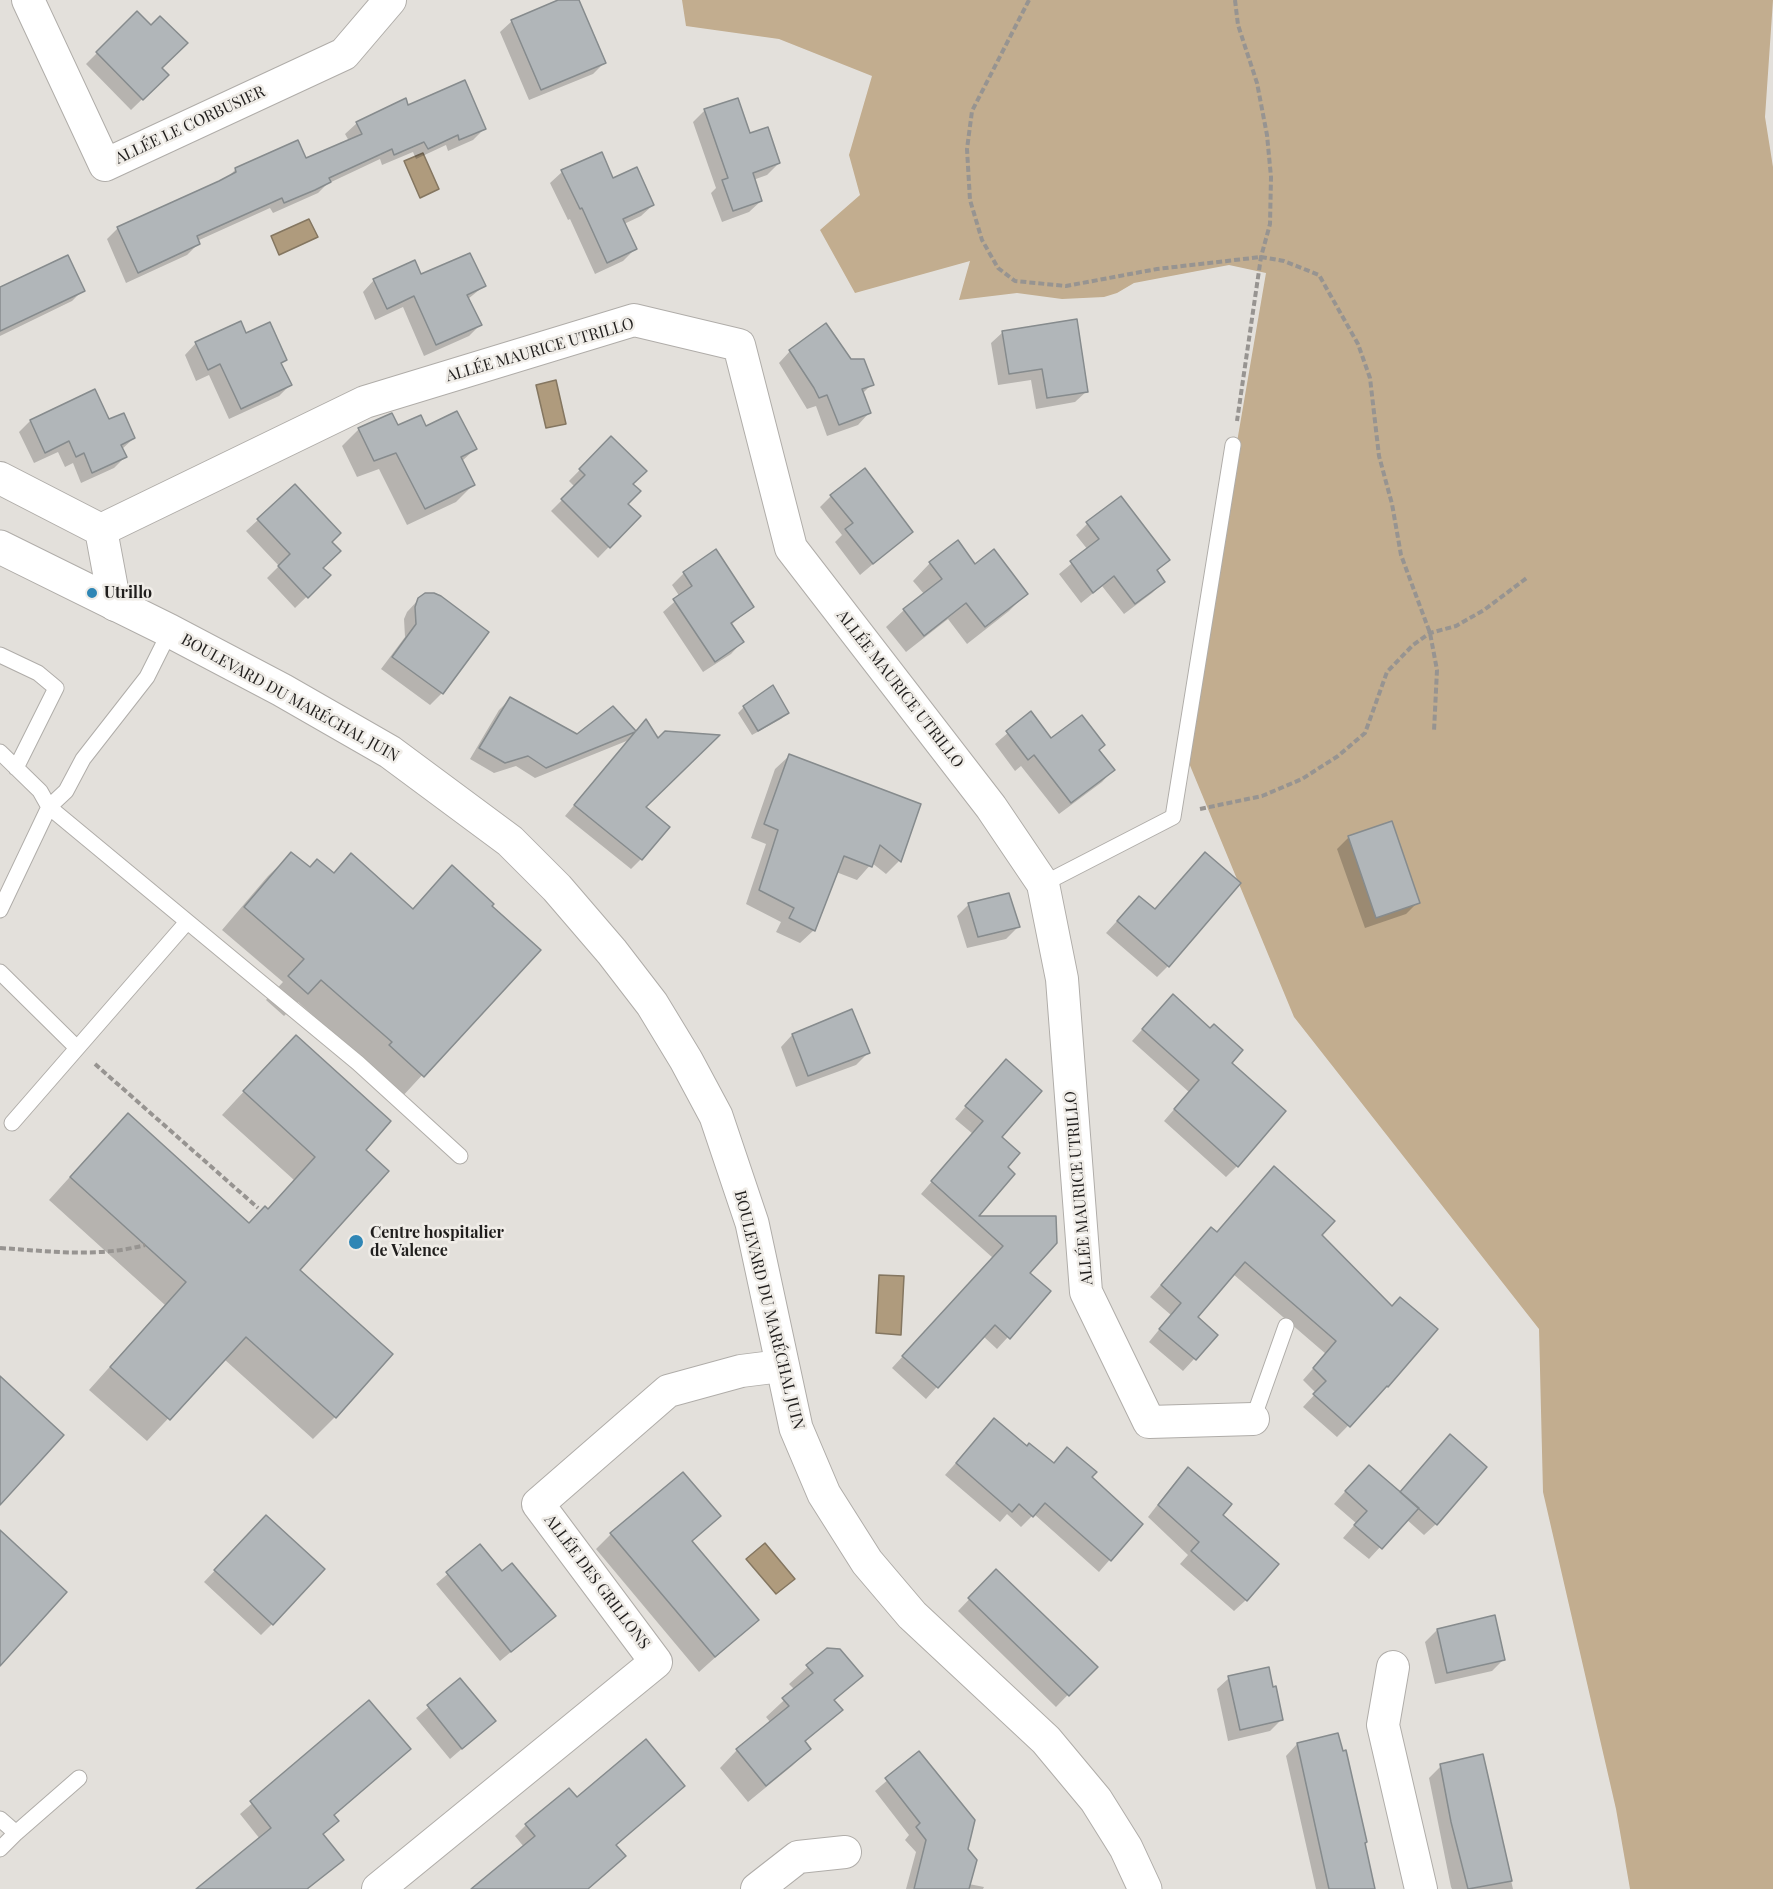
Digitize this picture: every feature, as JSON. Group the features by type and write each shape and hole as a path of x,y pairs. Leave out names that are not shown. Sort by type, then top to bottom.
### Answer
{"main road":[{"name":"BOULEVARD DU MARÉCHAL JUIN","path":"0,547 282,690 390,752 510,841 557,888 612,952 652,1004 716,1116 752,1224 796,1428 824,1494 867,1562 912,1616 1046,1740 1096,1800 1126,1848 1145,1889"}],"street":[{"name":"ALLÉE LE CORBUSIER","path":"28,0 105,165 344,54 390,0"},
{"name":"ALLÉE MAURICE UTRILLO","path":"101,530 365,402 634,320 739,345 791,548 991,807 1043,884 1062,979 1086,1292 1149,1422 1253,1419"},
{"path":"0,478 101,530 115,605"},
{"name":"ALLÉE DES GRILLONS","path":"378,1889 656,1662 538,1504 668,1391 741,1371 781,1366"},
{"path":"1393,1667 1383,1725 1420,1889"},
{"path":"757,1889 798,1857 845,1852"}],"lane":[{"path":"1043,884 1173,817 1233,445"},
{"path":"0,910 49,807 66,791 83,759 147,677 170,632"},
{"path":"0,656 38,673 57,688 16,768"},
{"path":"0,752 40,791 49,807 358,1063 460,1156"},
{"path":"12,1123 187,922"},
{"path":"0,972 77,1048"},
{"name":"ALLÉE MAURICE UTRILLO","path":"1253,1419 1286,1326"},
{"path":"0,1849 79,1778"},
{"path":"0,1819 16,1833"}],"path":[{"path":"1029,0 972,111 967,150 970,200 982,240 998,268 1015,281 1066,286 1157,269 1261,257 1284,261 1319,275 1358,344 1370,378 1376,413 1379,456 1392,504 1401,555 1430,633 1437,670 1434,731"},
{"path":"1233,445 1261,257 1270,224 1271,177 1267,135 1257,83 1238,25 1235,0"},
{"path":"1173,817 1262,796 1302,779 1338,756 1365,734 1387,672 1413,645 1430,633 1456,626 1484,610 1528,577"},
{"path":"77,1048 258,1208"},
{"path":"0,1248 91,1253 121,1251 145,1245"}],"shaded area":[{"path":"682,0 1773,0 1765,117 1773,167 1773,1889 1630,1889 1616,1809 1543,1492 1539,1329 1294,1017 1184,751 1266,273 1229,265 1134,283 1117,293 1104,297 1062,299 1017,293 959,300 970,261 855,293 820,230 860,195 849,155 872,76 779,39 686,26"},
{"path":"423,153 439,189 420,198 404,161"},
{"path":"309,219 318,237 279,255 271,236"},
{"path":"556,380 566,424 546,428 536,385"},
{"path":"879,1275 904,1276 901,1335 876,1333"},
{"path":"765,1543 795,1579 776,1594 746,1559"}],"building":[{"path":"558,0 579,0 606,63 541,90 511,20"},
{"path":"137,11 151,25 160,16 188,43 162,68 169,75 143,100 96,52"},
{"path":"465,80 486,129 459,140 458,135 428,149 424,142 394,155 392,149 329,178 331,182 315,190 284,203 282,198 197,236 200,244 138,273 117,227 219,181 236,172 235,168 298,140 306,158 362,134 356,122 406,98 408,105"},
{"path":"738,98 750,133 768,127 780,163 753,173 762,201 733,211 722,180 728,178 704,109"},
{"path":"602,152 613,178 637,167 654,205 623,219 637,249 607,263 582,208 580,209 561,170"},
{"path":"470,253 486,286 467,295 482,325 436,345 414,296 387,309 373,279 415,260 421,274"},
{"path":"68,255 85,291 0,331 0,287"},
{"path":"1077,319 1088,392 1047,398 1042,369 1009,374 1002,331"},
{"path":"241,321 246,333 270,322 287,360 281,363 292,385 241,409 220,364 208,370 195,342"},
{"path":"826,323 851,359 864,359 874,385 862,389 871,413 839,425 827,395 819,398 789,350"},
{"path":"95,389 109,419 124,413 135,438 121,445 127,457 92,473 84,453 76,457 69,441 45,453 30,420"},
{"path":"457,411 477,449 461,457 475,485 425,509 396,453 374,461 358,428 392,413 398,425 421,415 426,426"},
{"path":"611,436 647,471 633,484 641,491 628,504 641,516 610,548 561,499 585,475 579,469"},
{"path":"865,468 913,532 873,564 845,529 853,523 830,495"},
{"path":"295,484 341,533 332,542 341,551 323,568 331,575 308,598 278,566 290,554 257,519"},
{"path":"1121,496 1170,560 1157,570 1165,582 1135,604 1114,576 1093,593 1070,561 1099,539 1086,522"},
{"path":"958,540 975,564 994,549 1028,594 985,627 966,603 924,636 903,609 942,579 929,562"},
{"path":"716,549 754,607 731,623 744,642 715,662 673,599 692,586 683,572"},
{"path":"425,593 441,596 489,632 443,694 392,657 416,624 415,607 418,598"},
{"path":"773,685 789,713 758,731 743,706"},
{"path":"510,697 577,734 613,706 636,731 646,719 658,738 665,731 720,735 646,807 670,827 642,860 574,805 635,732 546,768 528,756 505,763 479,748"},
{"path":"1031,711 1051,738 1082,715 1105,745 1099,750 1115,770 1071,803 1034,755 1028,760 1006,731"},
{"path":"789,754 921,804 901,862 880,845 872,867 844,856 815,931 789,918 794,908 759,890 778,830 764,824"},
{"path":"1392,821 1420,903 1376,918 1348,836"},
{"path":"291,852 310,867 317,859 334,873 351,853 413,909 452,865 494,904 492,906 541,950 424,1077 389,1045 392,1042 321,980 308,994 288,976 304,959 244,907"},
{"path":"1205,852 1241,883 1169,967 1117,921 1139,896 1155,909"},
{"path":"1009,893 1020,927 978,937 968,903"},
{"path":"1173,994 1210,1028 1214,1024 1243,1050 1232,1063 1286,1111 1238,1167 1174,1109 1199,1080 1142,1029"},
{"path":"852,1009 870,1053 808,1076 792,1034"},
{"path":"296,1035 391,1121 366,1150 389,1171 300,1270 393,1354 336,1418 246,1337 170,1420 110,1367 186,1282 70,1177 128,1113 249,1223 265,1206 268,1209 315,1157 243,1091"},
{"path":"1006,1059 1042,1091 1002,1137 1020,1153 1008,1167 1015,1174 979,1216 1056,1216 1057,1243 1030,1273 1051,1291 1010,1339 995,1325 938,1388 902,1356 1003,1246 931,1181 983,1121 965,1106"},
{"path":"1274,1166 1335,1221 1322,1235 1392,1306 1400,1297 1438,1329 1350,1427 1313,1394 1326,1381 1313,1368 1336,1341 1245,1262 1198,1317 1218,1335 1196,1360 1159,1329 1181,1303 1161,1285 1211,1227 1217,1232"},
{"path":"0,1376 64,1435 0,1505"},
{"path":"994,1418 1027,1446 1029,1443 1054,1463 1067,1447 1097,1472 1092,1477 1143,1524 1111,1561 1045,1503 1033,1517 1019,1504 1012,1512 956,1463"},
{"path":"1450,1434 1487,1467 1437,1525 1400,1492"},
{"path":"1369,1465 1419,1508 1382,1549 1354,1525 1367,1511 1345,1491"},
{"path":"1188,1467 1232,1504 1223,1515 1279,1564 1247,1601 1191,1551 1199,1542 1158,1505"},
{"path":"683,1472 721,1516 692,1541 759,1620 715,1657 610,1533"},
{"path":"266,1515 325,1569 273,1625 214,1570"},
{"path":"0,1530 67,1592 0,1666"},
{"path":"480,1544 502,1571 512,1563 556,1616 511,1652 446,1572"},
{"path":"996,1569 1098,1667 1069,1696 968,1598"},
{"path":"1495,1615 1505,1660 1447,1673 1437,1629"},
{"path":"827,1648 840,1649 863,1676 834,1700 843,1710 805,1741 811,1749 766,1786 736,1749 789,1706 782,1698 813,1673 806,1665"},
{"path":"1269,1667 1273,1687 1276,1686 1283,1720 1240,1730 1228,1676"},
{"path":"460,1678 496,1721 462,1749 427,1705"},
{"path":"369,1700 411,1749 334,1815 339,1821 323,1834 344,1860 307,1889 196,1889 271,1828 250,1801"},
{"path":"1338,1733 1343,1751 1346,1750 1375,1889 1329,1889 1297,1743"},
{"path":"646,1739 685,1786 616,1845 626,1856 588,1889 471,1889 535,1836 525,1824 569,1788 577,1797"},
{"path":"919,1751 975,1820 968,1849 977,1860 969,1889 914,1889 926,1840 916,1827 920,1823 885,1778"},
{"path":"1483,1754 1512,1881 1468,1889 1451,1822 1440,1764"}],"place":[{"name":"Utrillo","path":"92,593"},
{"name":"Centre hospitalier de Valence","path":"356,1242"}]}
